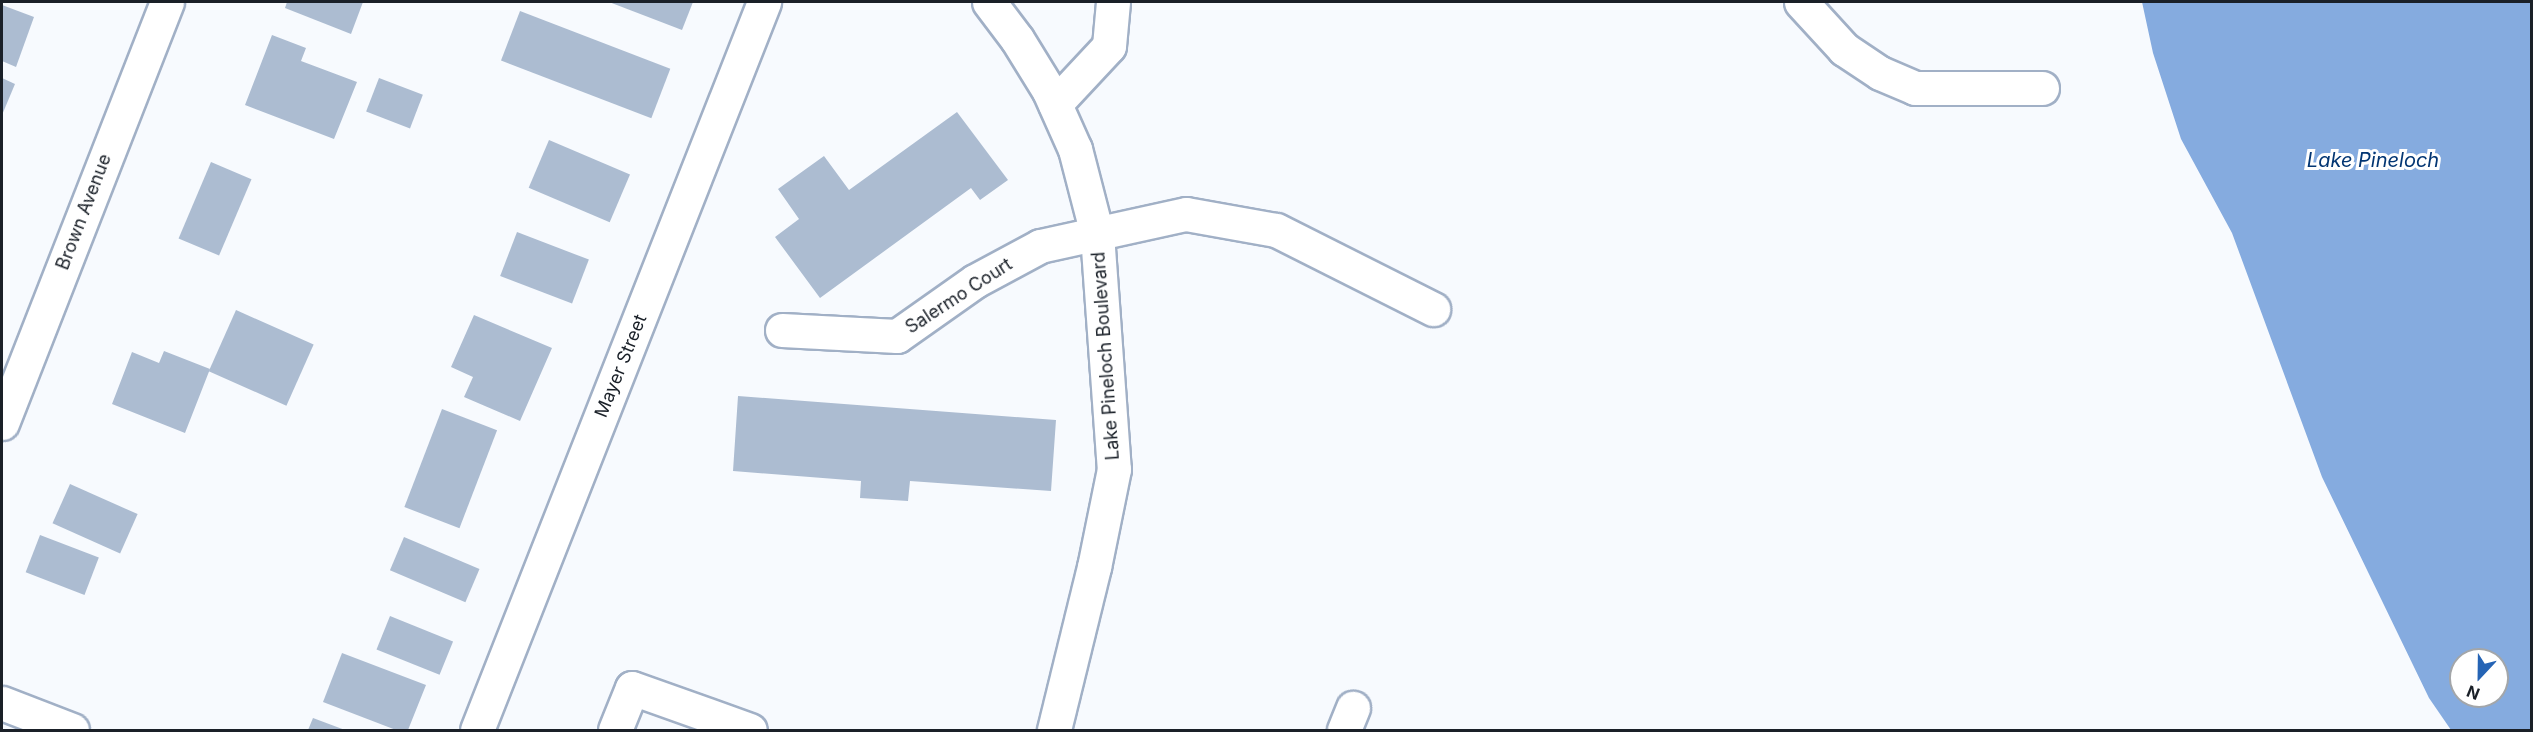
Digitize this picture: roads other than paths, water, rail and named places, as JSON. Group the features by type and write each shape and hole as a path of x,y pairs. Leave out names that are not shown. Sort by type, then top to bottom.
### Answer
{"street":[{"name":"Brown Avenue","path":"2,423 167,2"},
{"name":"Mayer Street","path":"477,730 765,2"},
{"name":"Lake Pineloch Boulevard","path":"989,2 1017,39 1055,104 1075,149 1097,234 1114,469 1094,567 1054,730"},
{"path":"1055,104 1109,46 1113,2"},
{"path":"1801,2 1844,49 1880,73 1915,88 2042,88"},
{"name":"Salermo Court","path":"782,330 897,336 975,281 1040,246 1186,214 1276,230 1433,309"},
{"path":"615,730 632,688 750,730"},
{"path":"2,703 72,730"}],"water":[{"name":"Lake Pineloch","path":"2142,2 2531,2 2531,730 2451,730 2429,698 2322,477 2232,233 2181,139 2153,53"}]}
